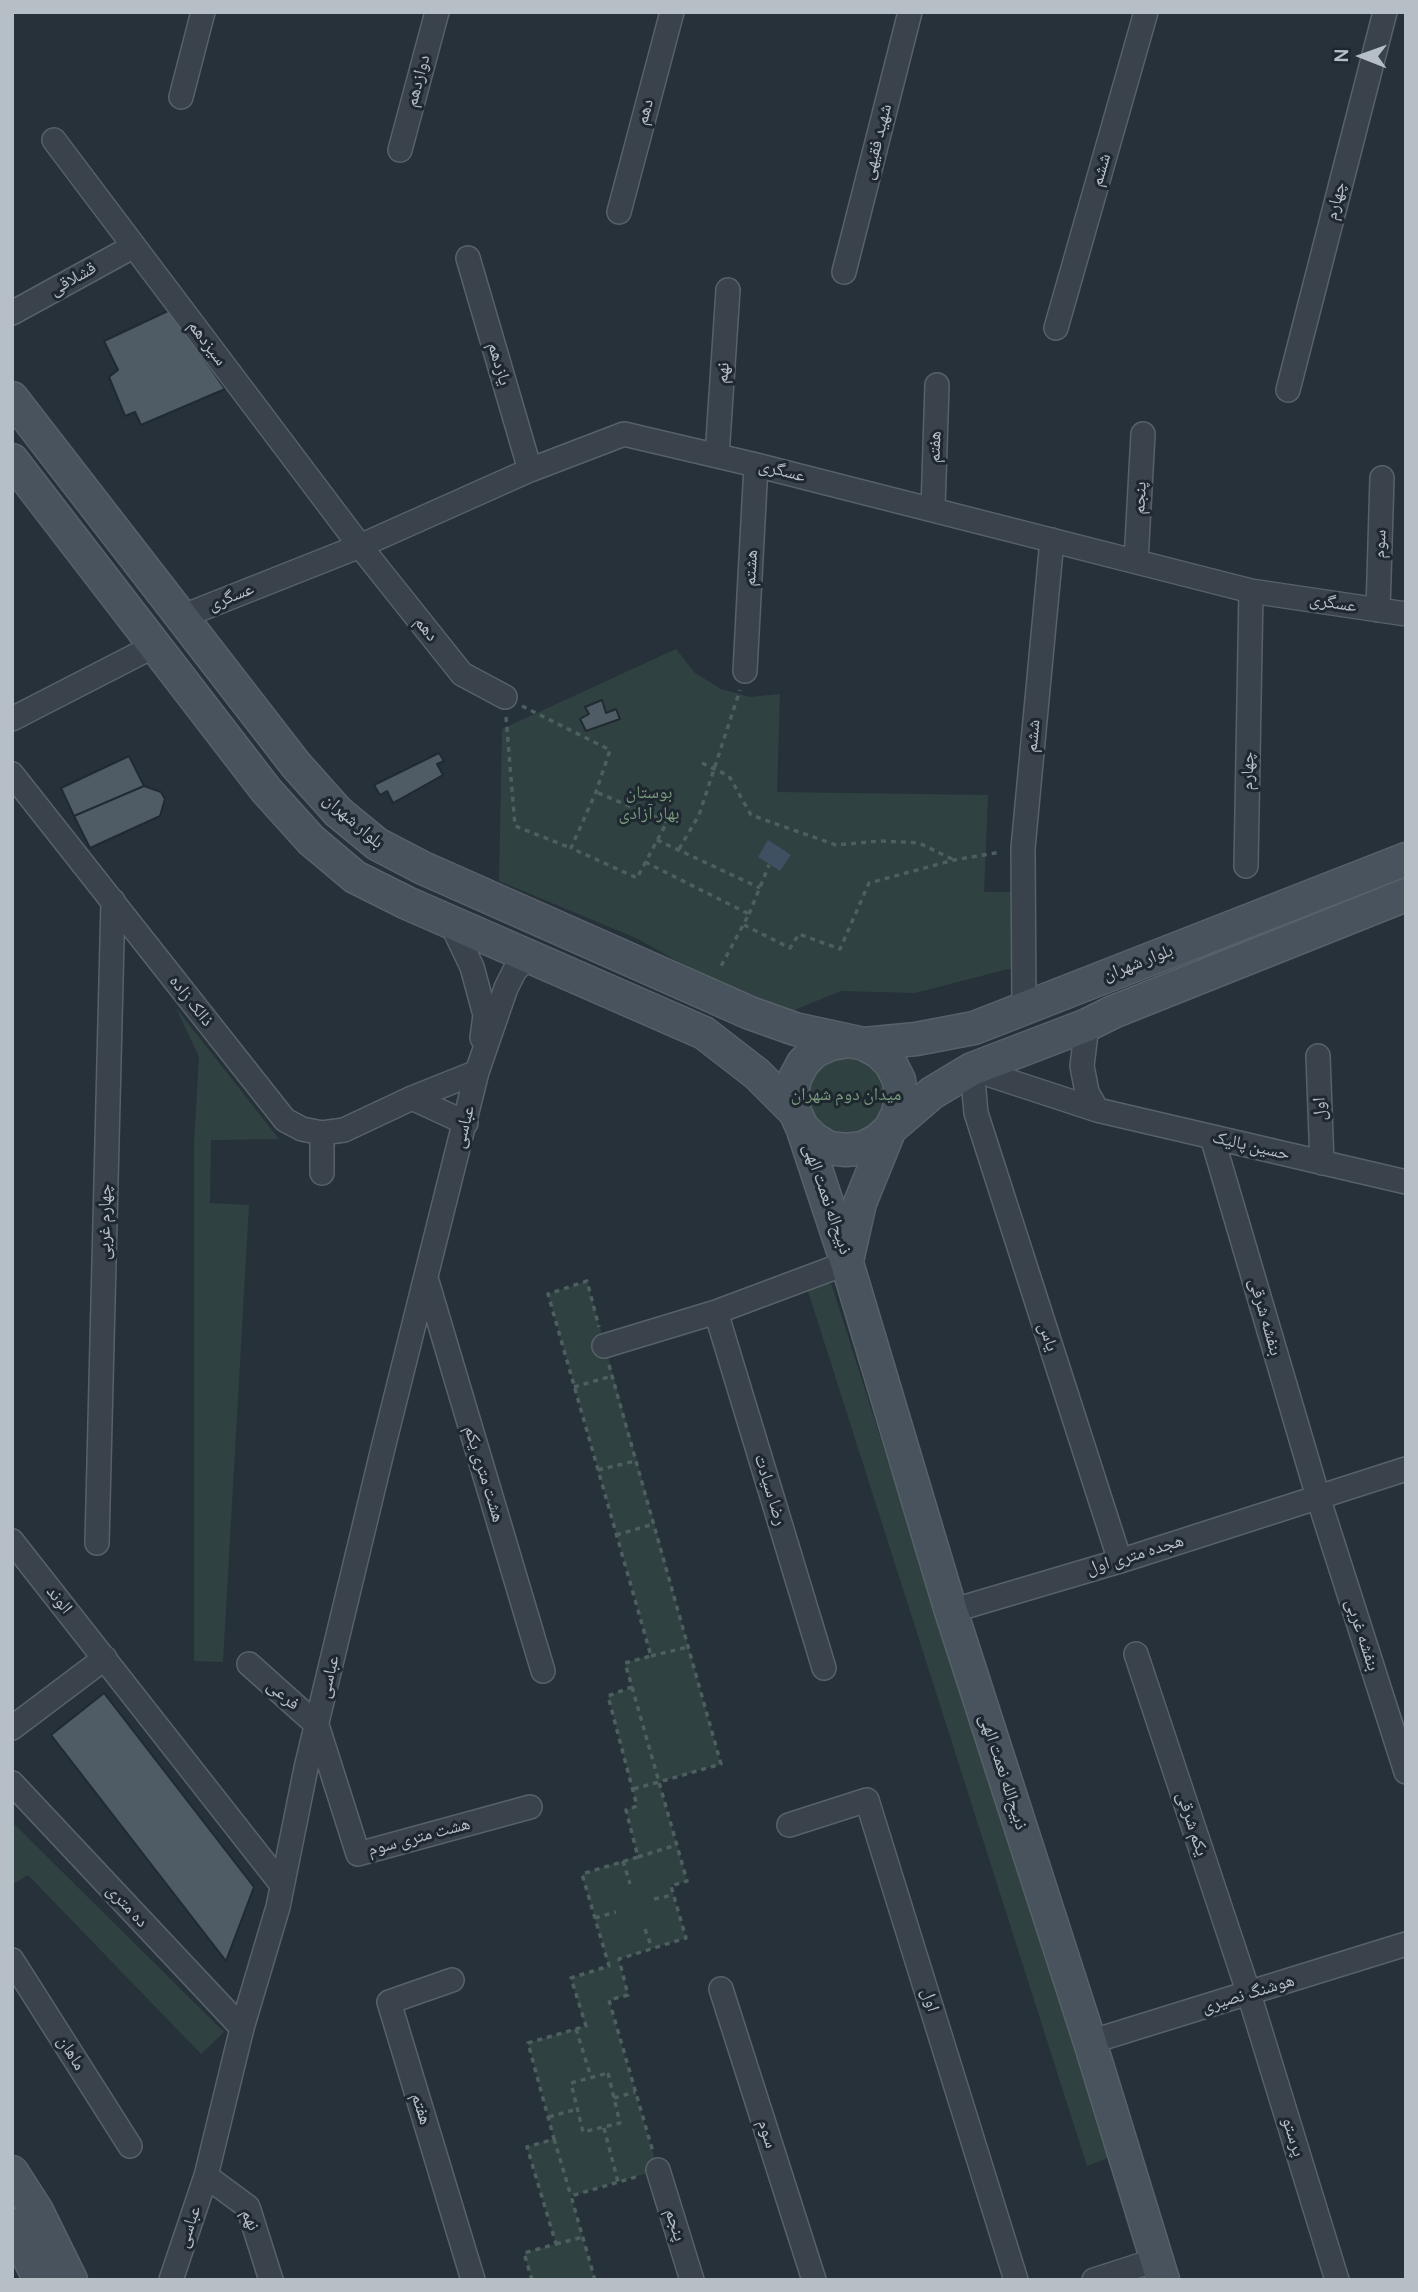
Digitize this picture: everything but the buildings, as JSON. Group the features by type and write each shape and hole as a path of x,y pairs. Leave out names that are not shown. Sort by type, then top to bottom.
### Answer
{"street":[{"path":"181,97 203,12"},
{"name":"دوازدهم","path":"400,150 436,12"},
{"name":"دهم","path":"619,212 672,12"},
{"name":"شهید فقیهی","path":"844,272 910,12"},
{"name":"ششم","path":"1056,328 1146,12"},
{"name":"چهارم","path":"1288,390 1385,12"},
{"name":"سیزدهم","path":"54,140 360,546"},
{"name":"قشلاقی","path":"12,313 134,246"},
{"name":"یازدهم","path":"468,258 530,470"},
{"name":"نهم","path":"717,456 729,290"},
{"name":"هفتم","path":"933,509 937,385"},
{"name":"بلوار شهران","path":"12,398 296,765 338,812 377,844 423,869 750,1013 795,1029 856,1043 916,1039 974,1028 1406,859"},
{"name":"عسگری","path":"181,617 360,546 530,470 624,434 933,509 1251,591 1406,614"},
{"name":"پنجم","path":"1136,561 1143,434"},
{"path":"12,460 266,790 311,840 355,877 451,923 705,1033 757,1074 814,1139 829,1148 846,1150 870,1144 890,1129 900,1105 898,1080 891,1064 879,1052 856,1043 831,1044 815,1051 803,1063 795,1078 792,1095 798,1120"},
{"name":"هشتم","path":"746,671 756,465"},
{"name":"سوم","path":"1378,610 1382,478"},
{"name":"ششم","path":"1024,1008 1023,848 1052,540"},
{"name":"دهم","path":"360,546 462,674 505,697"},
{"name":"چهارم","path":"1246,866 1251,591"},
{"path":"12,719 156,645"},
{"name":"ذالک زاده","path":"12,774 285,1120 302,1129 322,1133"},
{"name":"بلوار شهران","path":"890,1129 932,1093 972,1069 1406,895"},
{"name":"چهارم غربی","path":"97,1543 113,901"},
{"path":"451,923 472,967 485,1015 477,1072"},
{"path":"322,1173 322,1133 344,1130 412,1098 477,1072 514,970 529,957"},
{"path":"1087,1025 1082,1066 1087,1092 1097,1110"},
{"name":"اول","path":"1318,1056 1322,1163"},
{"name":"حسین پالیک","path":"972,1069 1097,1110 1406,1182"},
{"name":"یاس","path":"972,1069 976,1113 1120,1561"},
{"name":"عباسی","path":"171,2280 206,2176 242,2028 278,1907 317,1725 477,1072"},
{"path":"412,1098 466,1123"},
{"name":"ذبیح‌اله نعمت الهی","path":"798,1120 847,1263"},
{"name":"ذبیح‌اله نعمت الهی","path":"847,1263 860,1203 890,1129"},
{"name":"بنفشه شرقی","path":"1212,1137 1318,1497"},
{"path":"604,1346 687,1322 847,1263"},
{"name":"ذبیح‌الله نعمت الهی","path":"847,1263 951,1611 1090,2042 1160,2270"},
{"name":"هشت متری یکم","path":"425,1278 543,1671"},
{"name":"رضا سیادت","path":"716,1312 824,1668"},
{"name":"هجده متری اول","path":"951,1611 1120,1561 1406,1469"},
{"name":"بنفشه غربی","path":"1318,1497 1406,1772"},
{"name":"الوند","path":"12,1541 282,1885"},
{"name":"یکم شرقی","path":"1136,1654 1249,1994"},
{"path":"12,1728 105,1658"},
{"name":"فرعی","path":"248,1664 317,1725"},
{"name":"هشت متری سوم","path":"317,1725 358,1854 530,1807"},
{"name":"ده متری","path":"12,1783 242,2028"},
{"name":"اول","path":"789,1825 867,1800 1016,2280"},
{"name":"هوشنگ نصیری","path":"1090,2042 1406,1944"},
{"name":"ماهان","path":"12,1959 130,2146"},
{"name":"هفتم","path":"452,1980 389,2002 473,2280"},
{"name":"سوم","path":"721,1989 814,2280"},
{"name":"پرستو","path":"1249,1994 1337,2280"},
{"name":"پنجم","path":"658,2170 692,2280"},
{"path":"12,2172 37,2211 71,2280"},
{"name":"نهم","path":"206,2176 248,2207 271,2280"},
{"path":"12,2225 40,2280"},
{"path":"1094,2280 1160,2270"}],"path":[{"path":"679,849 699,815 746,671"},
{"path":"505,697 610,750 596,792 570,848"},
{"path":"505,697 515,826 637,878 667,822 596,792"},
{"path":"702,763 729,776 751,816 836,845 880,841 919,843 954,860"},
{"path":"657,840 760,888"},
{"path":"744,925 790,948 799,934 841,949 869,883 954,860 1023,848"},
{"path":"645,862 749,914"},
{"path":"713,981 744,925 769,865"},
{"path":"633,1789 721,1764 587,1282 548,1294 651,1656"},
{"path":"575,1387 612,1376"},
{"path":"598,1470 635,1461"},
{"path":"617,1535 654,1524"},
{"path":"571,2196 658,2170 609,2000 628,1994 619,1959 686,1938 671,1886 687,1881 625,1663 688,1647"},
{"path":"632,1687 607,1696 637,1806 626,1810 638,1857"},
{"path":"595,2280 528,2043 586,2026 571,1979 609,1966 582,1874 676,1845"},
{"path":"623,1861 630,1884"},
{"path":"654,1899 673,1895"},
{"path":"595,1918 616,1912"},
{"path":"645,1929 652,1948"},
{"path":"576,2029 591,2077"},
{"path":"608,2073 614,2098 620,2123 583,2132 571,2083 608,2073"},
{"path":"614,2098 636,2092"},
{"path":"549,2117 577,2109"},
{"path":"604,2128 618,2182"},
{"path":"555,2139 527,2147 556,2244"},
{"path":"532,2280 524,2253 583,2237"}],"green space":[{"name":"بوستان بهار آزادی","path":"676,649 695,673 721,689 750,697 780,694 777,792 988,795 984,892 1027,892 1024,965 915,993 841,991 787,1013 713,981 636,938 499,881 502,729"},
{"path":"176,1008 279,1139 211,1140 210,1203 249,1205 223,1662 194,1661 194,1142 199,1057"},
{"name":"میدان دوم شهران","path":"854,1057 867,1063 878,1074 884,1087 882,1110 867,1127 854,1133 838,1133 825,1127 810,1110 808,1087 814,1074 831,1059"},
{"path":"587,1281 721,1764 659,1782 687,1881 671,1886 686,1938 619,1959 628,1995 609,2001 658,2170 571,2196 595,2280 532,2280 524,2253 556,2244 527,2147 554,2138 528,2043 585,2026 571,1978 609,1966 582,1874 638,1856 626,1810 637,1806 608,1696 632,1687 625,1663 651,1655 548,1294"},
{"path":"831,1283 1110,2157 1087,2166 807,1288"},
{"path":"12,1822 224,2032 201,2054 28,1875 12,1885"}],"water":[{"path":"768,840 791,855 780,871 758,857"}]}
